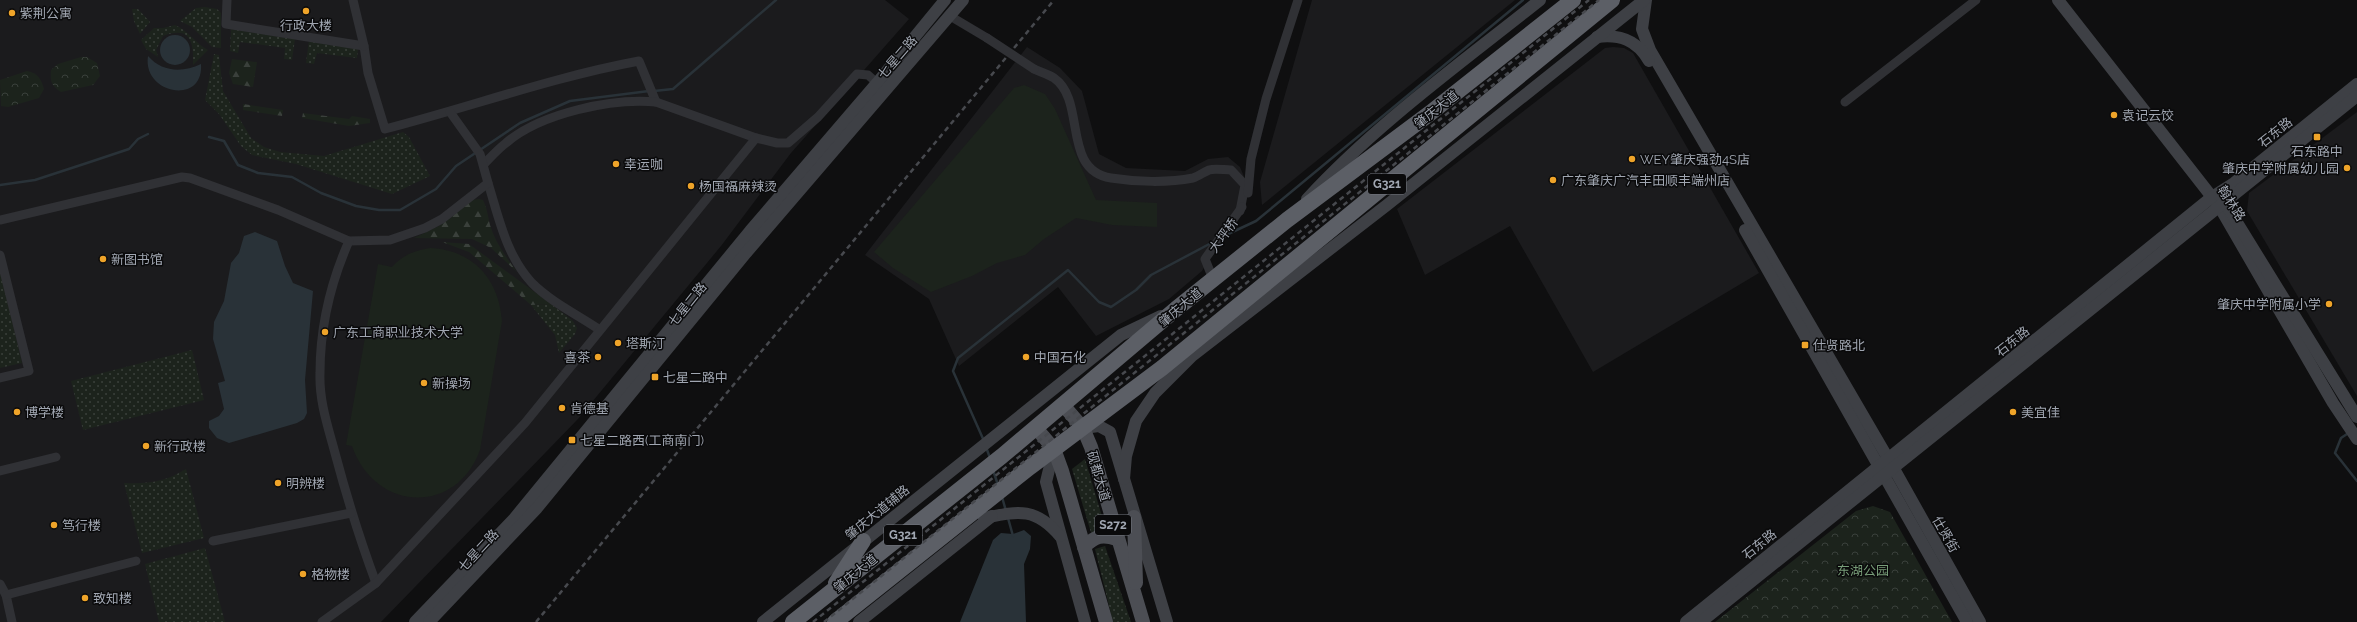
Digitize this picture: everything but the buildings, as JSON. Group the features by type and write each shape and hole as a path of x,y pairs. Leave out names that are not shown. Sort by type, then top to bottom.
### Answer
{"highway":[{"name":"肇庆大道","path":"793,622 1064,406 1213,279 1287,220 1430,114 1572,0"},
{"name":"肇庆大道","path":"835,622 987,501 1162,368 1612,0"},
{"path":"829,594 863,541"}],"main road":[{"name":"砚都大道","path":"1064,406 1083,428 1091,447 1117,539 1143,622"},
{"name":"S272","path":"1036,428 1054,449 1062,471 1106,622"},
{"path":"1134,517 1136,599"},
{"path":"1084,547 1098,536 1105,535 1117,539"},
{"path":"1099,597 1099,622"}],"street":[{"path":"227,0 226,24 364,46"},
{"path":"353,0 364,46 368,73 385,130 549,82 639,61 656,102"},
{"name":"七星二路","path":"429,622 537,508 742,250 945,0"},
{"name":"七星二路","path":"415,622 513,520 742,250 964,0"},
{"path":"1240,212 1250,190 1251,159 1266,99 1298,0"},
{"path":"1287,220 1338,166 1455,68 1540,0"},
{"path":"1124,479 1126,456 1136,421 1155,393 1192,356 1387,205 1645,0"},
{"path":"1645,0 1642,29 1650,50 1886,467 1967,622"},
{"path":"1845,102 1976,0"},
{"name":"翰林路","path":"2058,0 2219,199 2333,403 2357,439"},
{"name":"翰林路","path":"2066,0 2219,199 2357,417"},
{"path":"950,16 1034,69 1054,78 1065,91 1071,107 1079,150 1086,163 1094,172 1109,178 1171,180 1194,178 1210,169 1231,170 1245,185 1240,212"},
{"path":"1597,37 1609,35 1623,37 1638,45 1646,56 1886,467"},
{"path":"484,164 506,142 539,123 589,106 639,100 656,102 756,138 777,143 788,143 818,117 857,74 868,75 877,83"},
{"name":"石东路","path":"2219,199 2234,183 2357,84"},
{"name":"石东路","path":"1686,622 1886,467 2219,199 2357,96"},
{"path":"450,112 480,154 506,240 523,271 545,294 600,330"},
{"path":"322,622 376,583 525,424 756,138"},
{"path":"0,220 182,177 190,178 278,210 349,242 390,240 419,231 442,219 488,183"},
{"name":"大坪桥","path":"1213,279 1205,259 1240,212"},
{"path":"349,242 335,273 327,302 320,374 323,411 351,513 376,583"},
{"path":"0,256 29,371 0,378"},
{"name":"肇庆大道辅路","path":"763,622 1121,335 1176,309"},
{"path":"1162,368 1192,356 1212,327"},
{"path":"1083,428 1099,426 1110,432 1134,517 1167,622"},
{"path":"1054,449 1046,482 1086,622"},
{"path":"0,471 56,457"},
{"name":"石东路","path":"1701,622 1886,467"},
{"name":"仕贤街","path":"1886,467 1980,622"},
{"path":"936,560 960,522 1014,512 1034,515 1043,519 1063,539"},
{"path":"213,541 351,513"},
{"path":"859,622 992,516"},
{"path":"6,595 136,561"},
{"path":"0,584 6,595 12,622"}],"shaded area":[{"name":"广东工商职业技术大学","path":"0,0 885,0 909,19 791,153 721,246 578,419 381,622 0,622"},
{"path":"1312,0 1515,0 1262,205 1260,182"},
{"path":"175,35 186,39 190,50 186,61 175,65 164,61 160,50 164,39"},
{"path":"1027,47 1060,68 1082,91 1099,154 1126,168 1185,171 1208,159 1228,157 1240,167 1245,179 1240,208 1202,271 1169,299 1096,336 1058,287 959,366 929,299 865,255"},
{"path":"1605,48 1624,48 1633,53 1759,273 1593,372 1510,226 1425,275 1397,209"},
{"path":"148,56 166,68 180,70 201,64 199,77 193,86 184,90 173,90 163,86 154,79 149,69"},
{"name":"肇庆中学附属小学","path":"2357,112 2357,396 2247,211 2249,193"},
{"path":"255,232 277,241 285,266 293,283 313,291 305,380 307,413 304,419 297,423 229,443 217,438 209,428 209,421 219,416 224,409 218,383 225,381 213,339 214,322 224,301 231,263 239,253 244,236"},
{"path":"1024,530 1031,536 1030,549 1024,564 1026,622 960,622 993,540 1001,533 1013,534"}],"green space":[{"path":"205,7 217,9 221,13 221,48 212,47 192,27 180,21 196,8"},
{"path":"132,9 138,9 150,22 140,34 134,21"},
{"path":"175,25 184,30 208,50 193,65 193,49 185,34 172,33 163,36 156,50 158,57 146,49 141,40 154,28 163,28"},
{"path":"231,29 295,39 292,60 284,59 285,48 240,42 238,53 230,51"},
{"path":"309,40 358,49 357,58 317,53 314,64 306,63"},
{"path":"214,54 219,55 223,91 251,138 264,147 280,152 324,156 403,132 409,137 430,176 392,194 296,164 252,155 241,146 219,114 205,100"},
{"path":"81,57 87,57 97,63 100,76 93,85 61,92 55,88 52,83 51,70 58,64"},
{"path":"232,59 257,62 253,87 233,84 229,73"},
{"path":"27,71 36,75 42,82 44,89 39,98 8,107 1,106 0,80"},
{"path":"1024,85 1045,94 1055,109 1096,200 1157,203 1157,227 1112,225 1076,218 1044,239 1025,255 997,263 972,276 931,292 893,268 874,252 1014,88"},
{"path":"243,104 283,110 282,116 243,110"},
{"path":"303,113 349,119 352,116 370,119 370,123 349,126 302,118"},
{"path":"472,200 483,200 492,231 498,243 517,272 491,248 472,239 414,238 439,226"},
{"path":"442,242 469,244 551,304 531,305 469,252"},
{"name":"新操场","path":"430,248 459,254 471,261 481,270 496,292 502,321 480,450 469,471 453,486 435,495 416,498 396,494 378,484 363,468 352,446 346,445 378,264 392,267 400,259 409,254"},
{"path":"0,269 22,363 0,368"},
{"path":"551,304 573,321 577,328 575,334 559,353 555,335 531,305"},
{"path":"192,350 204,400 83,430 71,381"},
{"path":"1085,459 1106,530 1092,536 1072,469"},
{"path":"186,469 204,538 142,553 124,483 156,481 171,477"},
{"name":"东湖公园","path":"1873,506 1890,512 1952,622 1715,622 1856,511"},
{"path":"1105,546 1131,622 1113,622 1095,549"},
{"path":"205,548 225,622 159,622 145,564"}],"waterway":[{"path":"654,91 673,89 776,0"},
{"path":"1226,235 1256,221 1523,0"},
{"path":"209,137 224,141 238,165 258,173 292,177 321,193 356,206 379,210 400,210 436,189 456,166 520,123 570,101 649,91"},
{"path":"0,185 35,180 129,149 138,139 148,134"},
{"path":"984,441 953,371 958,358 1068,270 1099,302 1111,307 1136,290 1151,275 1215,241"},
{"path":"2347,434 2341,438 2335,453 2357,481"},
{"path":"986,447 990,458"},
{"path":"993,470 998,485"},
{"path":"1002,497 1006,511"},
{"path":"1008,518 1013,536"}],"railway":[{"path":"536,622 1054,0"},
{"path":"813,622 1589,0"},
{"path":"824,622 1599,0"}],"place":[{"name":"行政大楼","path":"306,11"},
{"name":"紫荆公寓","path":"12,13"},
{"name":"袁记云饺","path":"2114,115"},
{"name":"石东路中","path":"2317,137"},
{"name":"WEY肇庆强劲4S店","path":"1632,159"},
{"name":"幸运咖","path":"616,164"},
{"name":"肇庆中学附属幼儿园","path":"2347,168"},
{"name":"广东肇庆广汽丰田顺丰端州店","path":"1553,180"},
{"name":"杨国福麻辣烫","path":"691,186"},
{"name":"新图书馆","path":"103,259"},
{"name":"肇庆中学附属小学","path":"2329,304"},
{"name":"广东工商职业技术大学","path":"325,332"},
{"name":"塔斯汀","path":"618,343"},
{"name":"仕贤路北","path":"1805,345"},
{"name":"喜茶","path":"598,357"},
{"name":"中国石化","path":"1026,357"},
{"name":"七星二路中","path":"655,377"},
{"name":"新操场","path":"424,383"},
{"name":"肯德基","path":"562,408"},
{"name":"博学楼","path":"17,412"},
{"name":"美宜佳","path":"2013,412"},
{"name":"七星二路西(工商南门)","path":"572,440"},
{"name":"新行政楼","path":"146,446"},
{"name":"明辨楼","path":"278,483"},
{"name":"笃行楼","path":"54,525"},
{"name":"格物楼","path":"303,574"},
{"name":"致知楼","path":"85,598"}]}
